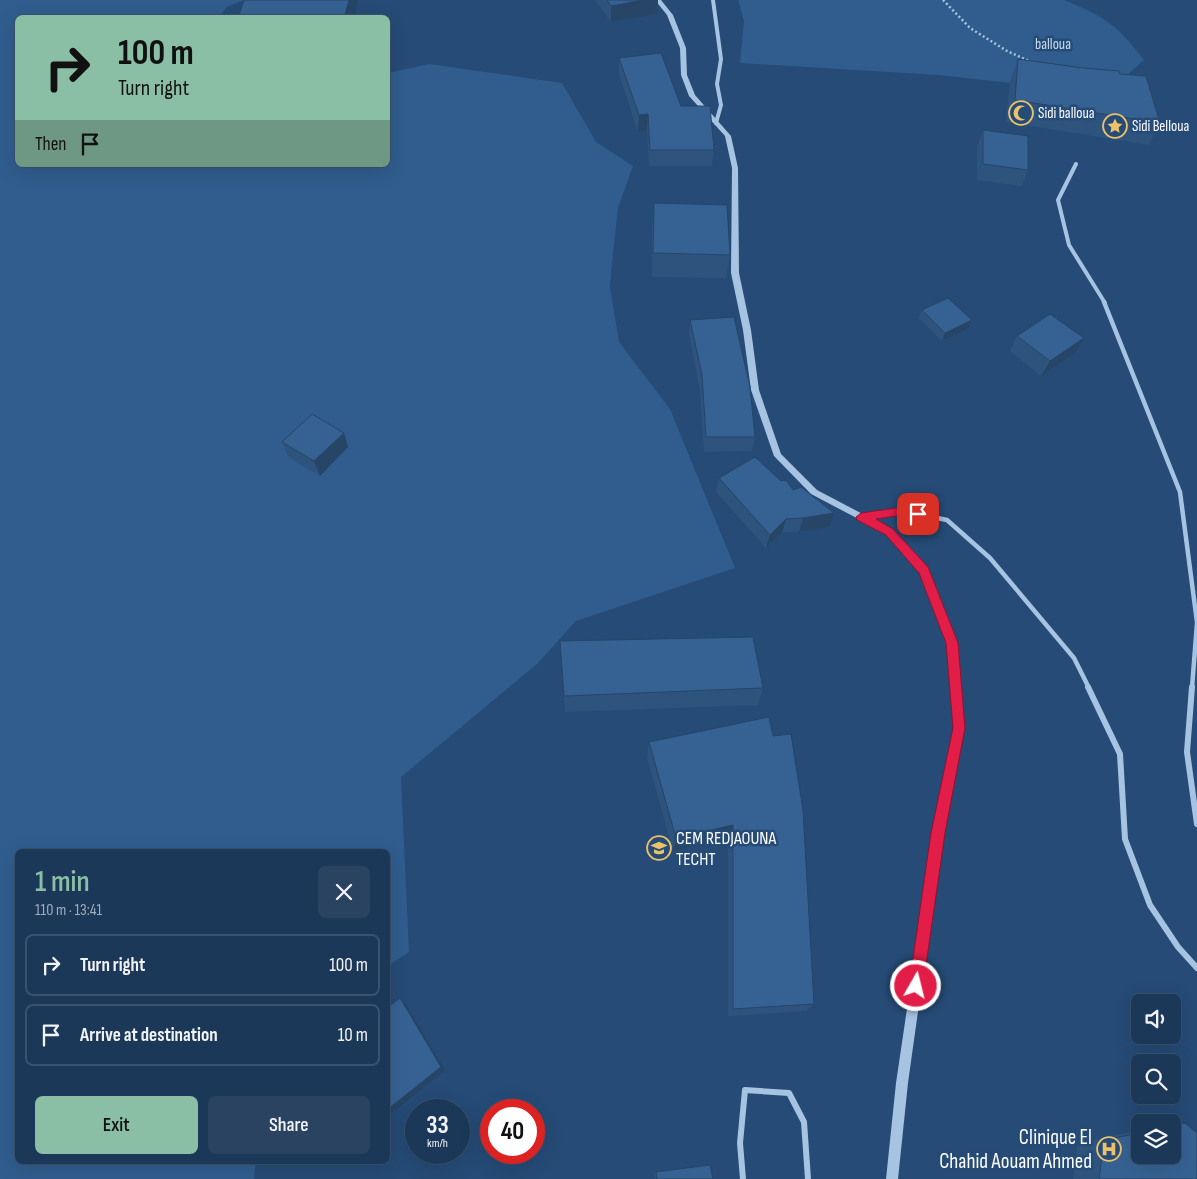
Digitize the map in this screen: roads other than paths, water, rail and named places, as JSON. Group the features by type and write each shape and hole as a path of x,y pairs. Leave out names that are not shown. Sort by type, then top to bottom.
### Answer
{"street":[{"path":"658,0 670,15 683,48 684,75 692,96 728,136 736,168 735,273 747,330 755,390 778,456 814,492 890,532 924,570 952,643 959,728 938,833 902,1083 892,1179"},
{"path":"713,0 721,59 717,84 721,105 716,123"},
{"path":"1076,164 1058,200 1069,245 1108,308 1180,492 1197,622 1187,752 1197,824"},
{"path":"861,517 903,511 947,520 990,558 1074,658 1120,754 1125,839 1150,905 1178,947 1197,968"},
{"path":"743,1179 740,1143 745,1090 766,1090 789,1094 804,1122 808,1179"}],"place":[{"name":"Sidi balloua","path":"1021,113"},
{"name":"Sidi Belloua","path":"1115,126"},
{"name":"CEM REDJAOUNA TECHT","path":"659,848"},
{"name":"Clinique El Chahid Aouam Ahmed","path":"1109,1149"}],"park label":[{"name":"balloua","path":"1053,44"}]}
